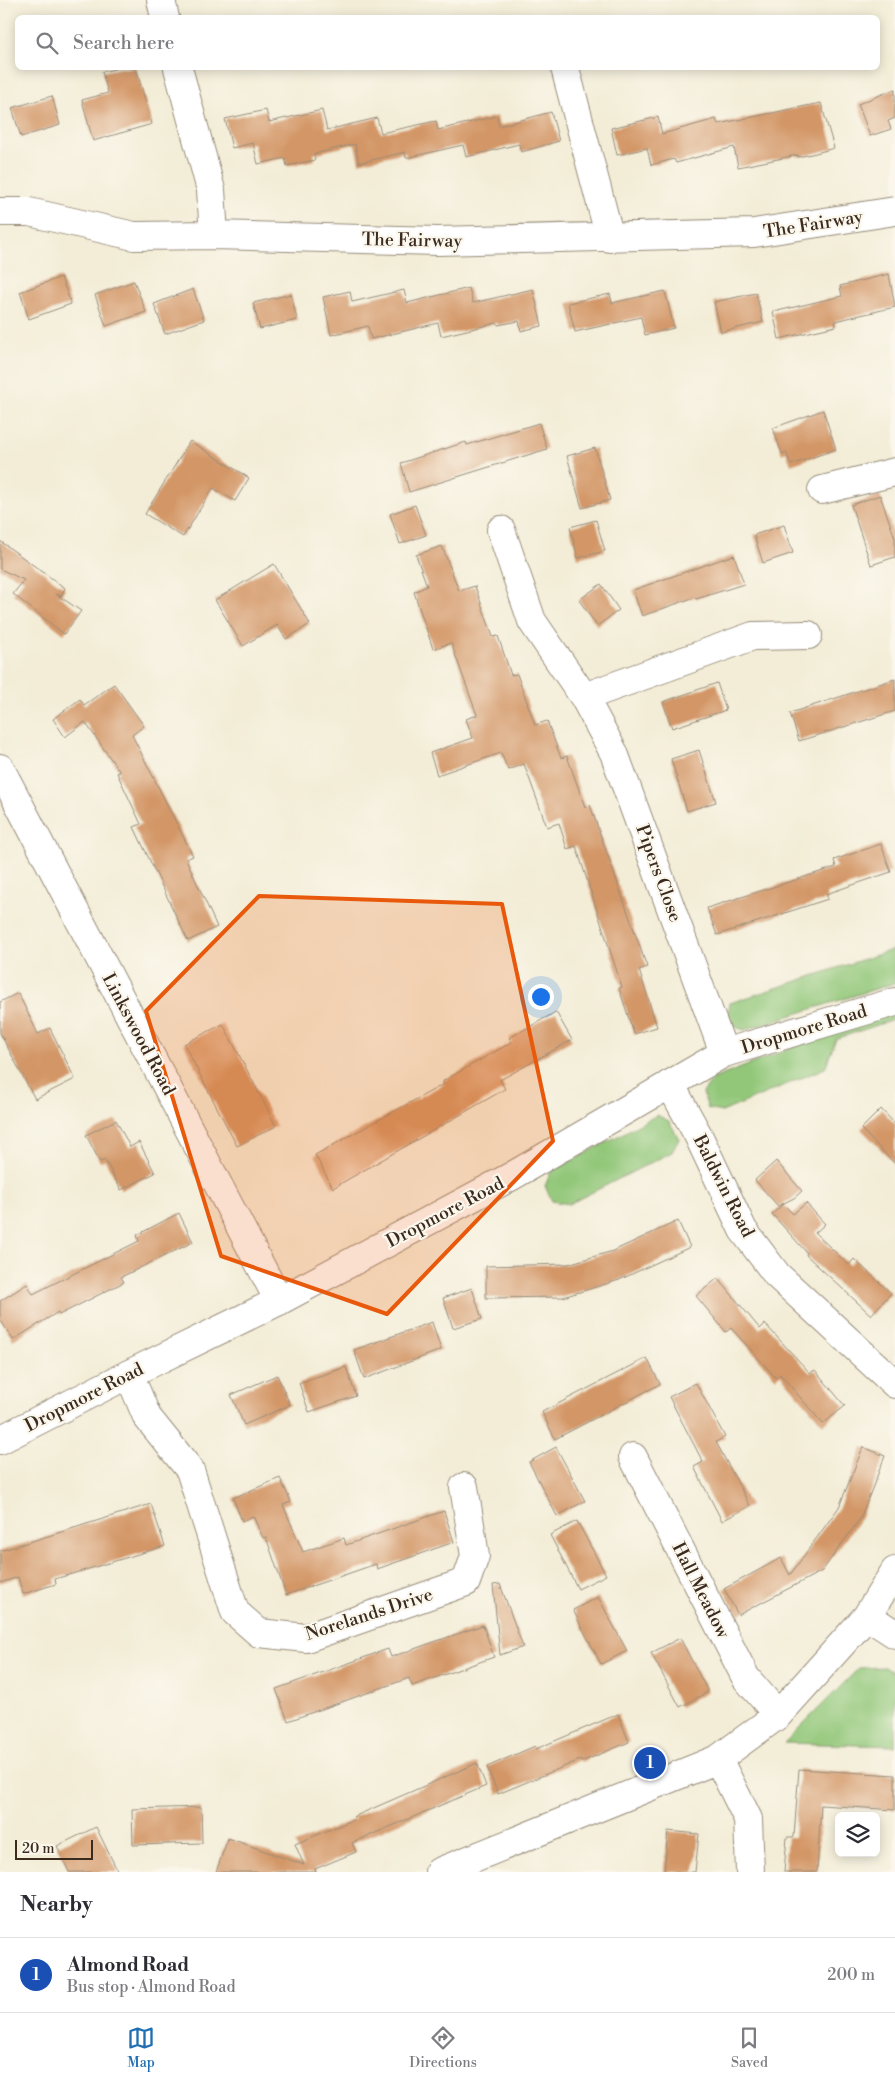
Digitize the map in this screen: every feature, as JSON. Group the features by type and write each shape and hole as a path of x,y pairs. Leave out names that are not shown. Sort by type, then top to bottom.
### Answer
{"street":[{"path":"161,0 164,15"},
{"path":"179,70 211,190 214,235"},
{"path":"566,70 610,238"},
{"name":"The Fairway","path":"0,212 29,212 134,236 214,235 438,241 754,233 895,211"},
{"path":"822,490 895,472"},
{"name":"Pipers Close","path":"502,530 532,621 584,698 614,753 704,994 724,1053"},
{"path":"584,698 753,636 808,635"},
{"name":"Linkswood Road","path":"0,768 278,1301"},
{"name":"Dropmore Road","path":"0,1440 278,1301 512,1176 724,1053 895,1002"},
{"name":"Baldwin Road","path":"670,1084 698,1135 743,1230 760,1253 777,1275 895,1384"},
{"name":"Norelands Drive","path":"129,1374 147,1417 190,1470 235,1612 259,1633 306,1638 466,1582 475,1556 464,1486"},
{"name":"Hall Meadow","path":"633,1457 746,1678 778,1715"},
{"path":"439,1872 718,1759 778,1715 867,1616 895,1571"},
{"path":"867,1616 895,1634"},
{"path":"718,1759 748,1819 750,1872"}],"highlighted area":[{"path":"259,896 502,904 553,1141 387,1314 221,1256 146,1011"}],"green space":[{"path":"895,949 895,983 744,1030 726,1023 730,1003"},
{"path":"895,1012 895,1019 836,1039 825,1068 722,1112 708,1109 703,1093 713,1079 839,1029"},
{"path":"657,1115 669,1121 679,1139 672,1152 569,1204 552,1201 545,1186 551,1172"},
{"path":"885,1667 895,1674 895,1746 784,1743 859,1668"}],"building":[{"path":"110,70 137,70 152,124 93,141 82,100 108,93 102,72"},
{"path":"895,89 895,118 888,121 891,129 870,136 858,104"},
{"path":"52,96 60,125 21,137 12,108"},
{"path":"821,103 834,148 798,157 798,155 738,167 734,147 676,163 674,159 651,165 647,148 617,155 611,128 658,117 662,134 716,119 718,124"},
{"path":"266,110 269,122 322,110 327,130 377,118 381,133 436,121 438,130 497,116 499,126 551,112 559,141 521,152 519,144 466,157 463,145 406,158 405,152 359,163 355,144 314,154 315,160 287,166 285,158 258,164 253,143 232,148 225,119"},
{"path":"889,274 895,307 835,321 836,326 779,339 773,312 842,296 840,286"},
{"path":"61,277 71,304 29,319 20,292"},
{"path":"134,281 146,312 106,326 95,295"},
{"path":"469,288 473,303 533,289 542,326 521,331 519,321 498,325 497,323 441,336 438,323 371,339 368,326 331,335 323,297 350,291 352,302 404,290 407,303"},
{"path":"193,289 204,320 165,334 154,304"},
{"path":"665,291 674,328 645,335 641,317 575,332 568,303 610,294 612,303"},
{"path":"756,293 763,322 721,332 714,302"},
{"path":"291,294 297,320 260,329 253,303"},
{"path":"823,410 836,449 791,465 786,452 782,454 773,428"},
{"path":"539,423 547,449 409,492 401,463 466,442 467,445"},
{"path":"190,441 249,478 235,501 213,488 183,537 145,514"},
{"path":"595,448 610,500 582,508 567,456"},
{"path":"880,495 895,538 895,557 871,565 851,505"},
{"path":"415,505 426,535 400,544 390,514"},
{"path":"596,520 605,551 578,558 570,527"},
{"path":"784,525 793,553 763,563 754,535"},
{"path":"0,541 65,588 61,596 56,594 81,611 64,634 13,594 24,580 0,569"},
{"path":"442,546 459,591 475,586 493,637 498,636 511,675 517,674 535,725 547,721 561,758 567,756 585,807 590,805 647,967 639,970 657,1027 634,1034 619,988 622,987 576,846 567,849 559,823 547,827 524,764 508,770 501,753 437,775 430,753 473,738 466,719 477,715 451,643 433,649 414,592 427,586 416,555"},
{"path":"734,555 744,584 696,599 695,597 642,616 633,590"},
{"path":"274,564 310,624 286,639 277,625 243,646 215,600"},
{"path":"601,584 619,610 597,626 579,600"},
{"path":"895,679 895,711 799,741 790,713"},
{"path":"717,683 726,710 672,728 663,702"},
{"path":"114,684 144,726 132,735 193,856 186,859 217,927 188,941 134,827 141,824 117,773 120,772 85,722 65,737 53,719 80,699 84,705"},
{"path":"699,750 716,802 687,811 671,759"},
{"path":"881,844 891,872 826,894 828,899 717,935 707,908 836,867 834,860"},
{"path":"18,993 38,1034 50,1028 75,1079 35,1099 0,1033 0,1002"},
{"path":"556,1012 572,1040 500,1080 505,1089 333,1188 315,1155 444,1084 443,1081 512,1042 509,1038"},
{"path":"223,1024 276,1126 237,1146 184,1044"},
{"path":"881,1109 895,1124 895,1164 861,1129"},
{"path":"116,1120 130,1147 139,1142 155,1173 121,1190 105,1160 100,1162 86,1135"},
{"path":"776,1161 802,1191 794,1198 778,1206 755,1180"},
{"path":"806,1203 825,1224 815,1233 849,1265 854,1259 891,1293 871,1315 806,1255 807,1253 772,1214 783,1204 793,1214"},
{"path":"179,1213 193,1242 121,1277 124,1282 59,1315 58,1312 13,1340 0,1319 0,1301 27,1284 33,1294 139,1241 137,1235"},
{"path":"678,1221 690,1247 619,1280 563,1297 486,1298 486,1266 568,1264 613,1251"},
{"path":"718,1278 760,1329 765,1324 810,1373 815,1370 845,1406 823,1424 780,1374 776,1378 731,1328 726,1332 696,1296"},
{"path":"472,1288 482,1319 453,1328 443,1298"},
{"path":"432,1322 441,1350 364,1379 354,1350"},
{"path":"647,1358 660,1384 555,1439 542,1412"},
{"path":"346,1367 356,1396 309,1412 299,1383"},
{"path":"277,1375 290,1405 244,1425 231,1395"},
{"path":"696,1383 725,1437 716,1442 750,1506 722,1521 694,1467 703,1462 669,1397"},
{"path":"556,1447 585,1501 557,1516 529,1462"},
{"path":"863,1447 885,1456 860,1519 822,1571 738,1615 724,1589 781,1558 790,1575 839,1507"},
{"path":"280,1478 291,1502 283,1505 303,1552 344,1538 346,1545 444,1511 454,1542 377,1569 376,1564 286,1595 266,1537 263,1538 253,1516 242,1521 233,1498"},
{"path":"151,1504 165,1546 55,1579 56,1584 23,1594 18,1577 0,1583 0,1551"},
{"path":"577,1521 606,1575 578,1589 550,1535"},
{"path":"500,1584 523,1647 500,1655 493,1585"},
{"path":"598,1597 627,1651 601,1664 573,1610"},
{"path":"483,1625 494,1657 412,1686 409,1678 288,1721 276,1689 388,1649 391,1657"},
{"path":"680,1638 708,1692 680,1707 651,1653"},
{"path":"618,1714 629,1742 498,1794 487,1767 535,1746 536,1749"},
{"path":"477,1763 486,1786 352,1843 356,1852 315,1869 316,1872 216,1872 228,1838 304,1865 295,1844 355,1819 353,1817"},
{"path":"799,1769 895,1775 895,1810 821,1805 817,1872 784,1872 787,1837 794,1837"},
{"path":"201,1807 202,1843 133,1845 132,1809"},
{"path":"96,1827 118,1872 69,1872 57,1846"},
{"path":"668,1831 699,1834 695,1872 664,1872"}],"place":[{"name":"Almond Road","path":"650,1763"}]}
